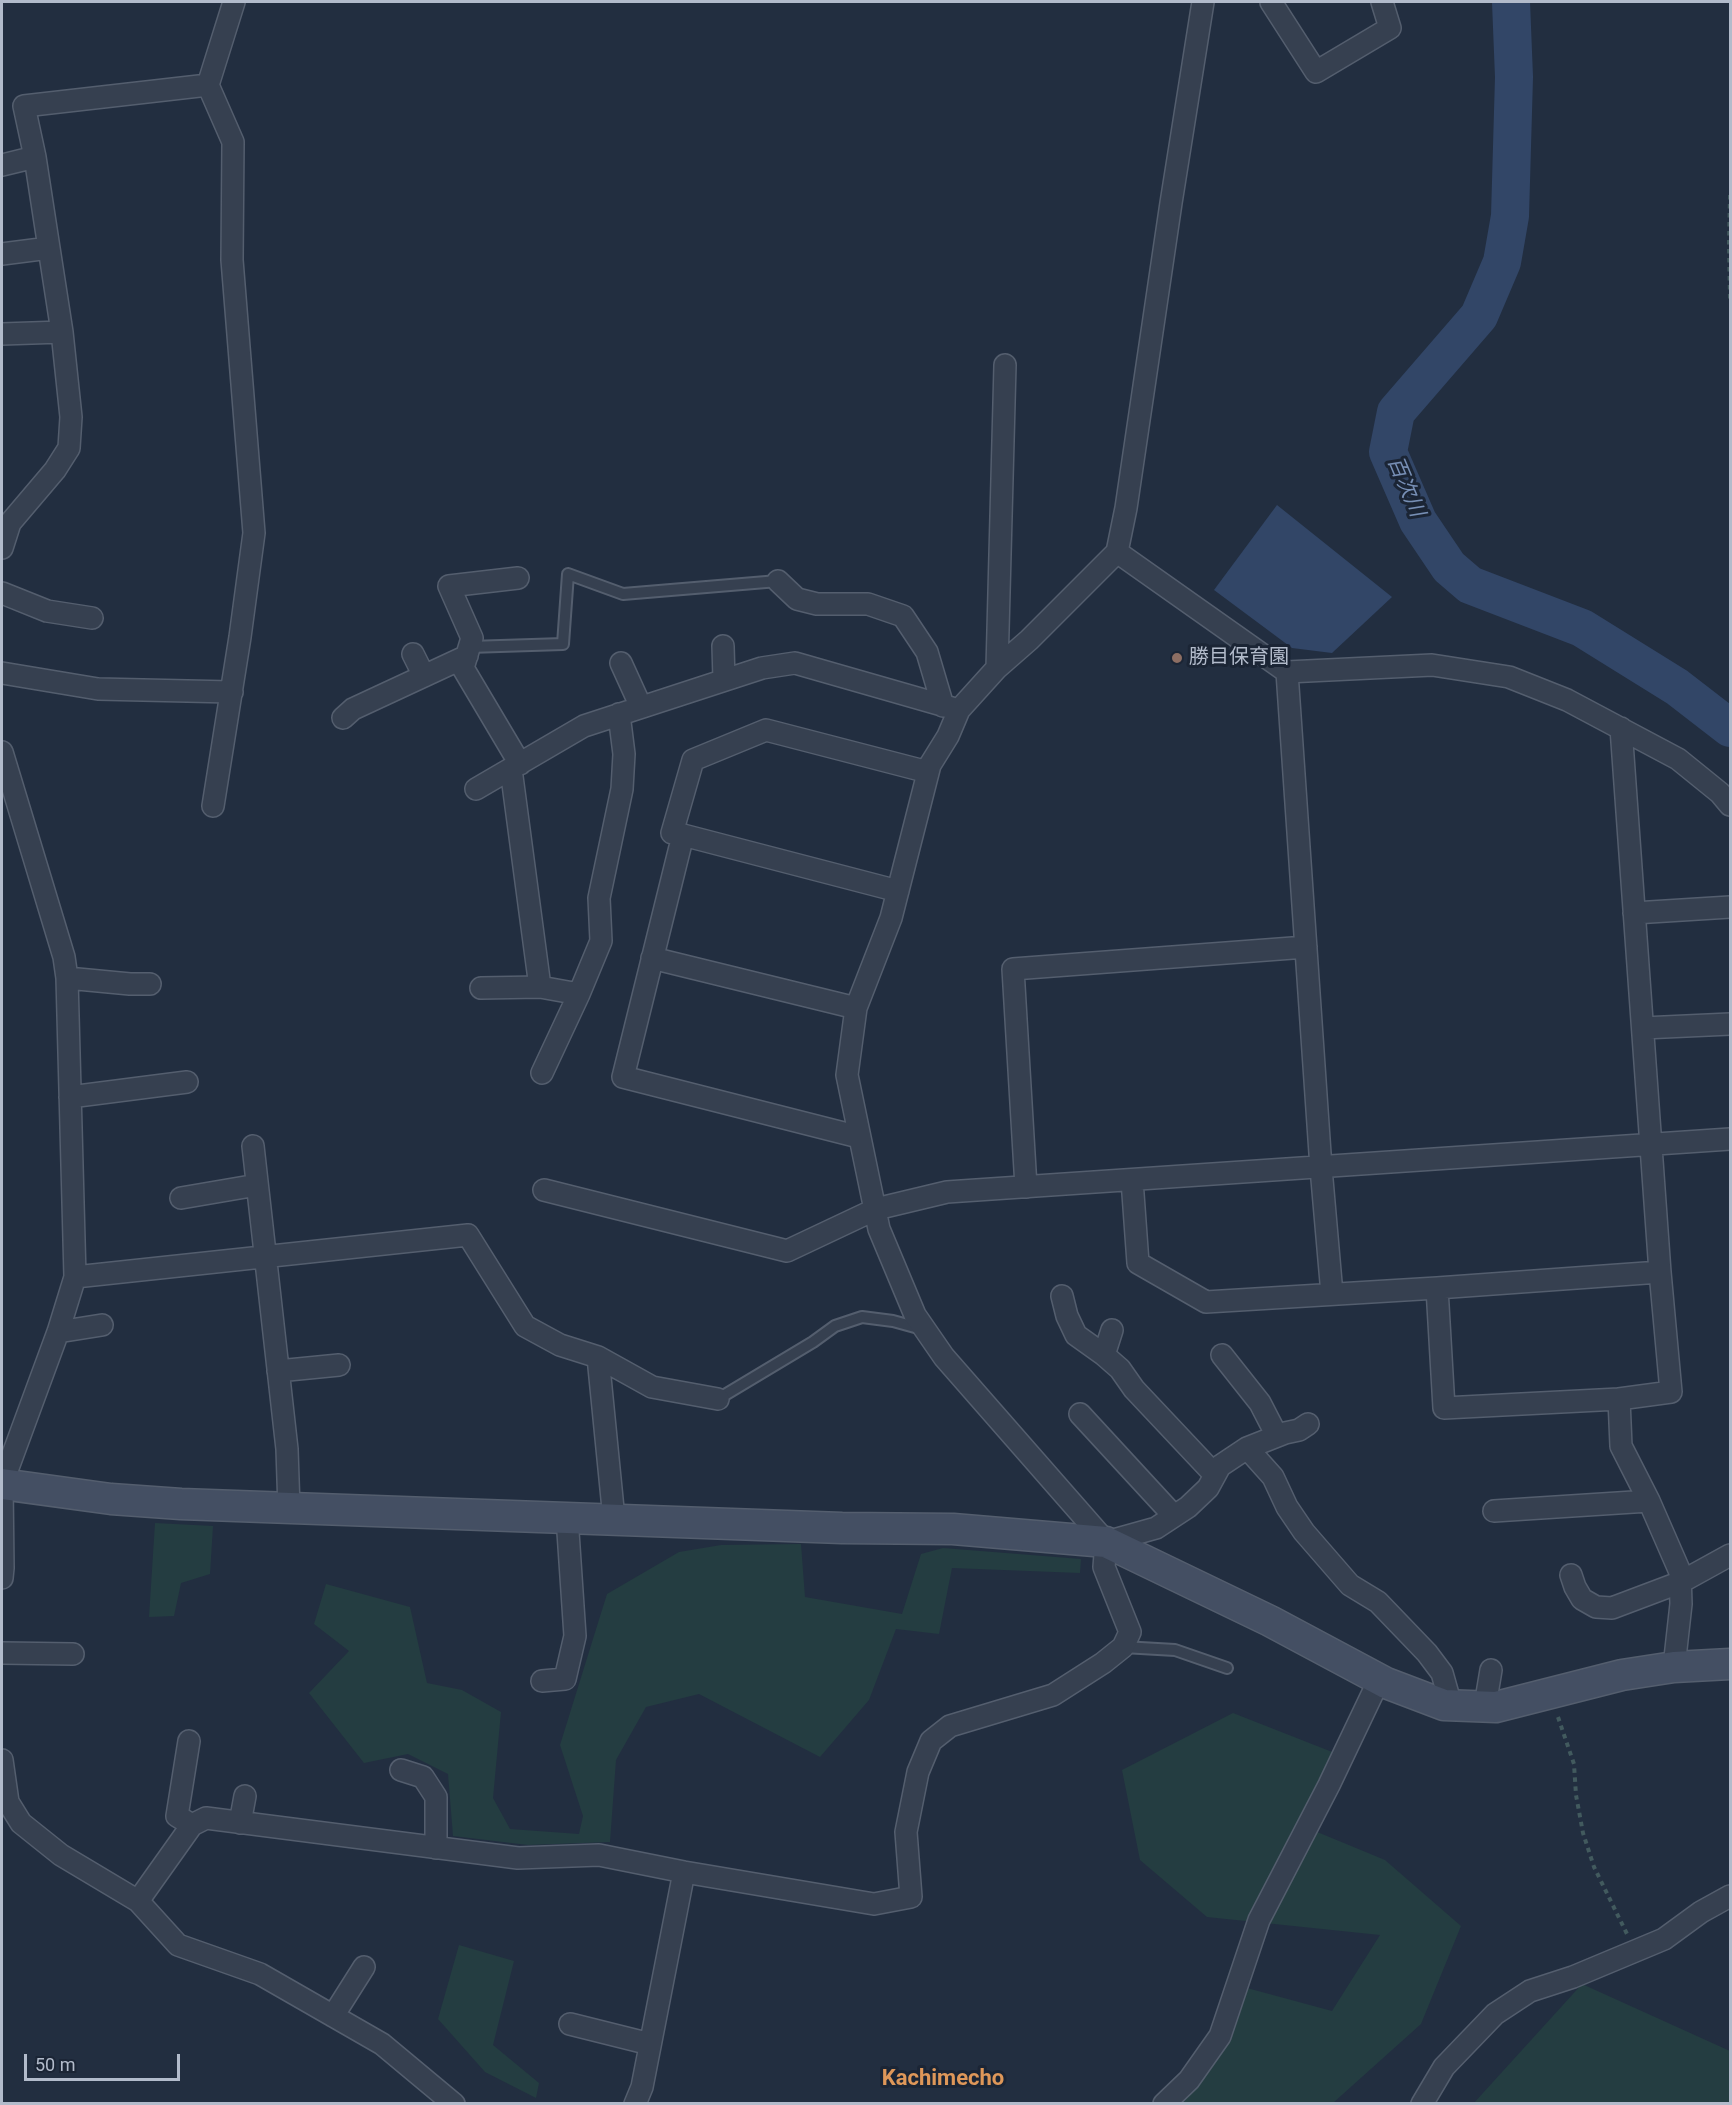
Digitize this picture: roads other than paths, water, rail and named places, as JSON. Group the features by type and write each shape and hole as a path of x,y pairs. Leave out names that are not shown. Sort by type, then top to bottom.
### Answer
{"street":[{"path":"213,806 232,692 254,533 232,260 233,142 208,85 234,2"},
{"path":"951,708 1029,640 1117,552 1126,508 1203,2"},
{"path":"1271,2 1316,72 1390,28 1382,2"},
{"path":"2,548 10,523 55,470 69,448 71,417 62,332 35,157 24,106 208,85"},
{"path":"2,165 35,157"},
{"path":"2,254 49,248"},
{"path":"2,334 62,332"},
{"path":"997,668 1005,365"},
{"path":"1117,552 1184,597 1287,672 1432,665 1509,677 1567,700 1678,759 1720,793 1731,805"},
{"path":"519,578 448,586 472,638 463,668 515,767 540,987"},
{"path":"778,581 797,599 817,604 868,604 903,616 927,652 951,708 948,736 928,771 891,918 856,1008 847,1075 879,1229 915,1315 944,1356 1106,1542 1270,1621 1379,1680 1444,1705 1496,1707 1622,1675 1731,1664"},
{"path":"2,592 47,611 92,618"},
{"path":"723,646 724,680"},
{"path":"343,718 354,709 468,652"},
{"path":"412,654 424,676"},
{"path":"621,663 641,707"},
{"path":"476,789 584,726 762,668 795,663 951,708"},
{"path":"1287,672 1321,1168 1332,1294"},
{"path":"2,673 98,689 232,692"},
{"path":"542,1073 601,941 599,898 622,789 624,754 619,714"},
{"path":"1437,1288 1444,1408 1619,1399 1671,1392 1660,1272 1621,728"},
{"path":"898,891 672,833 693,760 766,730 928,771"},
{"path":"2,752 64,957 67,978 75,1277 58,1332 2,1484 2,1578"},
{"path":"683,836 623,1077 859,1137"},
{"path":"1634,913 1731,907"},
{"path":"1026,1187 1012,969 1306,947"},
{"path":"652,958 856,1008"},
{"path":"67,978 150,984"},
{"path":"481,988 540,987 579,994"},
{"path":"1643,1028 1731,1024"},
{"path":"70,1097 187,1082"},
{"path":"544,1190 787,1251 876,1209 947,1192 1731,1139"},
{"path":"253,1146 287,1449 290,1509"},
{"path":"1132,1180 1138,1263 1206,1302 1660,1272"},
{"path":"181,1198 257,1185"},
{"path":"75,1277 468,1235 525,1326 560,1345 598,1356 652,1387 718,1399"},
{"path":"1062,1296 1067,1316 1076,1335 1120,1369 1134,1389 1215,1475"},
{"path":"58,1332 102,1325"},
{"path":"1104,1355 1112,1330"},
{"path":"1222,1355 1260,1403 1277,1436"},
{"path":"598,1356 614,1519"},
{"path":"278,1371 339,1365"},
{"path":"1619,1399 1621,1446 1649,1501 1680,1572 1681,1604 1674,1668"},
{"path":"1080,1414 1174,1516"},
{"path":"2,1484 111,1499 290,1509 842,1528 953,1529 1106,1542 1156,1528 1195,1501 1208,1488 1220,1466 1247,1448 1299,1430 1308,1424"},
{"path":"1247,1448 1273,1478 1287,1507 1304,1532 1350,1585 1378,1602 1427,1653 1442,1673 1451,1705"},
{"path":"1494,1511 1649,1501"},
{"path":"542,1681 565,1679 574,1636 565,1610 567,1517"},
{"path":"138,1901 192,1825 206,1818 518,1858 599,1855 684,1872 874,1904 911,1897 906,1832 918,1772 931,1741 950,1726 1053,1695 1103,1663 1123,1647 1130,1632 1104,1567 1106,1542"},
{"path":"1571,1575 1582,1599 1596,1607 1612,1608 1681,1582 1731,1555"},
{"path":"2,1653 73,1654"},
{"path":"1485,1706 1491,1670"},
{"path":"1164,2103 1189,2080 1220,2036 1259,1920 1329,1785 1379,1680"},
{"path":"189,1741 177,1816 192,1825"},
{"path":"2,1760 7,1810 61,1855 138,1901 178,1945 260,1974 382,2044 454,2103"},
{"path":"401,1770 423,1777 436,1797 436,1848"},
{"path":"240,1823 245,1796"},
{"path":"635,2103 642,2087 684,1872"},
{"path":"1422,2103 1444,2067 1495,2014 1530,1991 1573,1977 1664,1940 1701,1912 1731,1896"},
{"path":"333,2016 364,1967"},
{"path":"570,2024 650,2044"}],"lane":[{"path":"468,652 563,644 568,573 623,594 778,581"},
{"path":"718,1399 836,1326 862,1317 893,1321 926,1330"},
{"path":"1123,1647 1176,1650 1227,1668"}],"water":[{"path":"1277,505 1392,597 1332,653 1292,648 1214,590"}],"waterway":[{"name":"百次川","path":"1511,2 1514,77 1510,216 1502,262 1479,316 1396,412 1388,452 1418,521 1449,567 1470,585 1582,628 1677,687 1730,728"}],"place":[{"name":"勝目保育園","path":"1177,658"}],"district":[{"name":"Kachimecho","path":"943,2079"}]}
